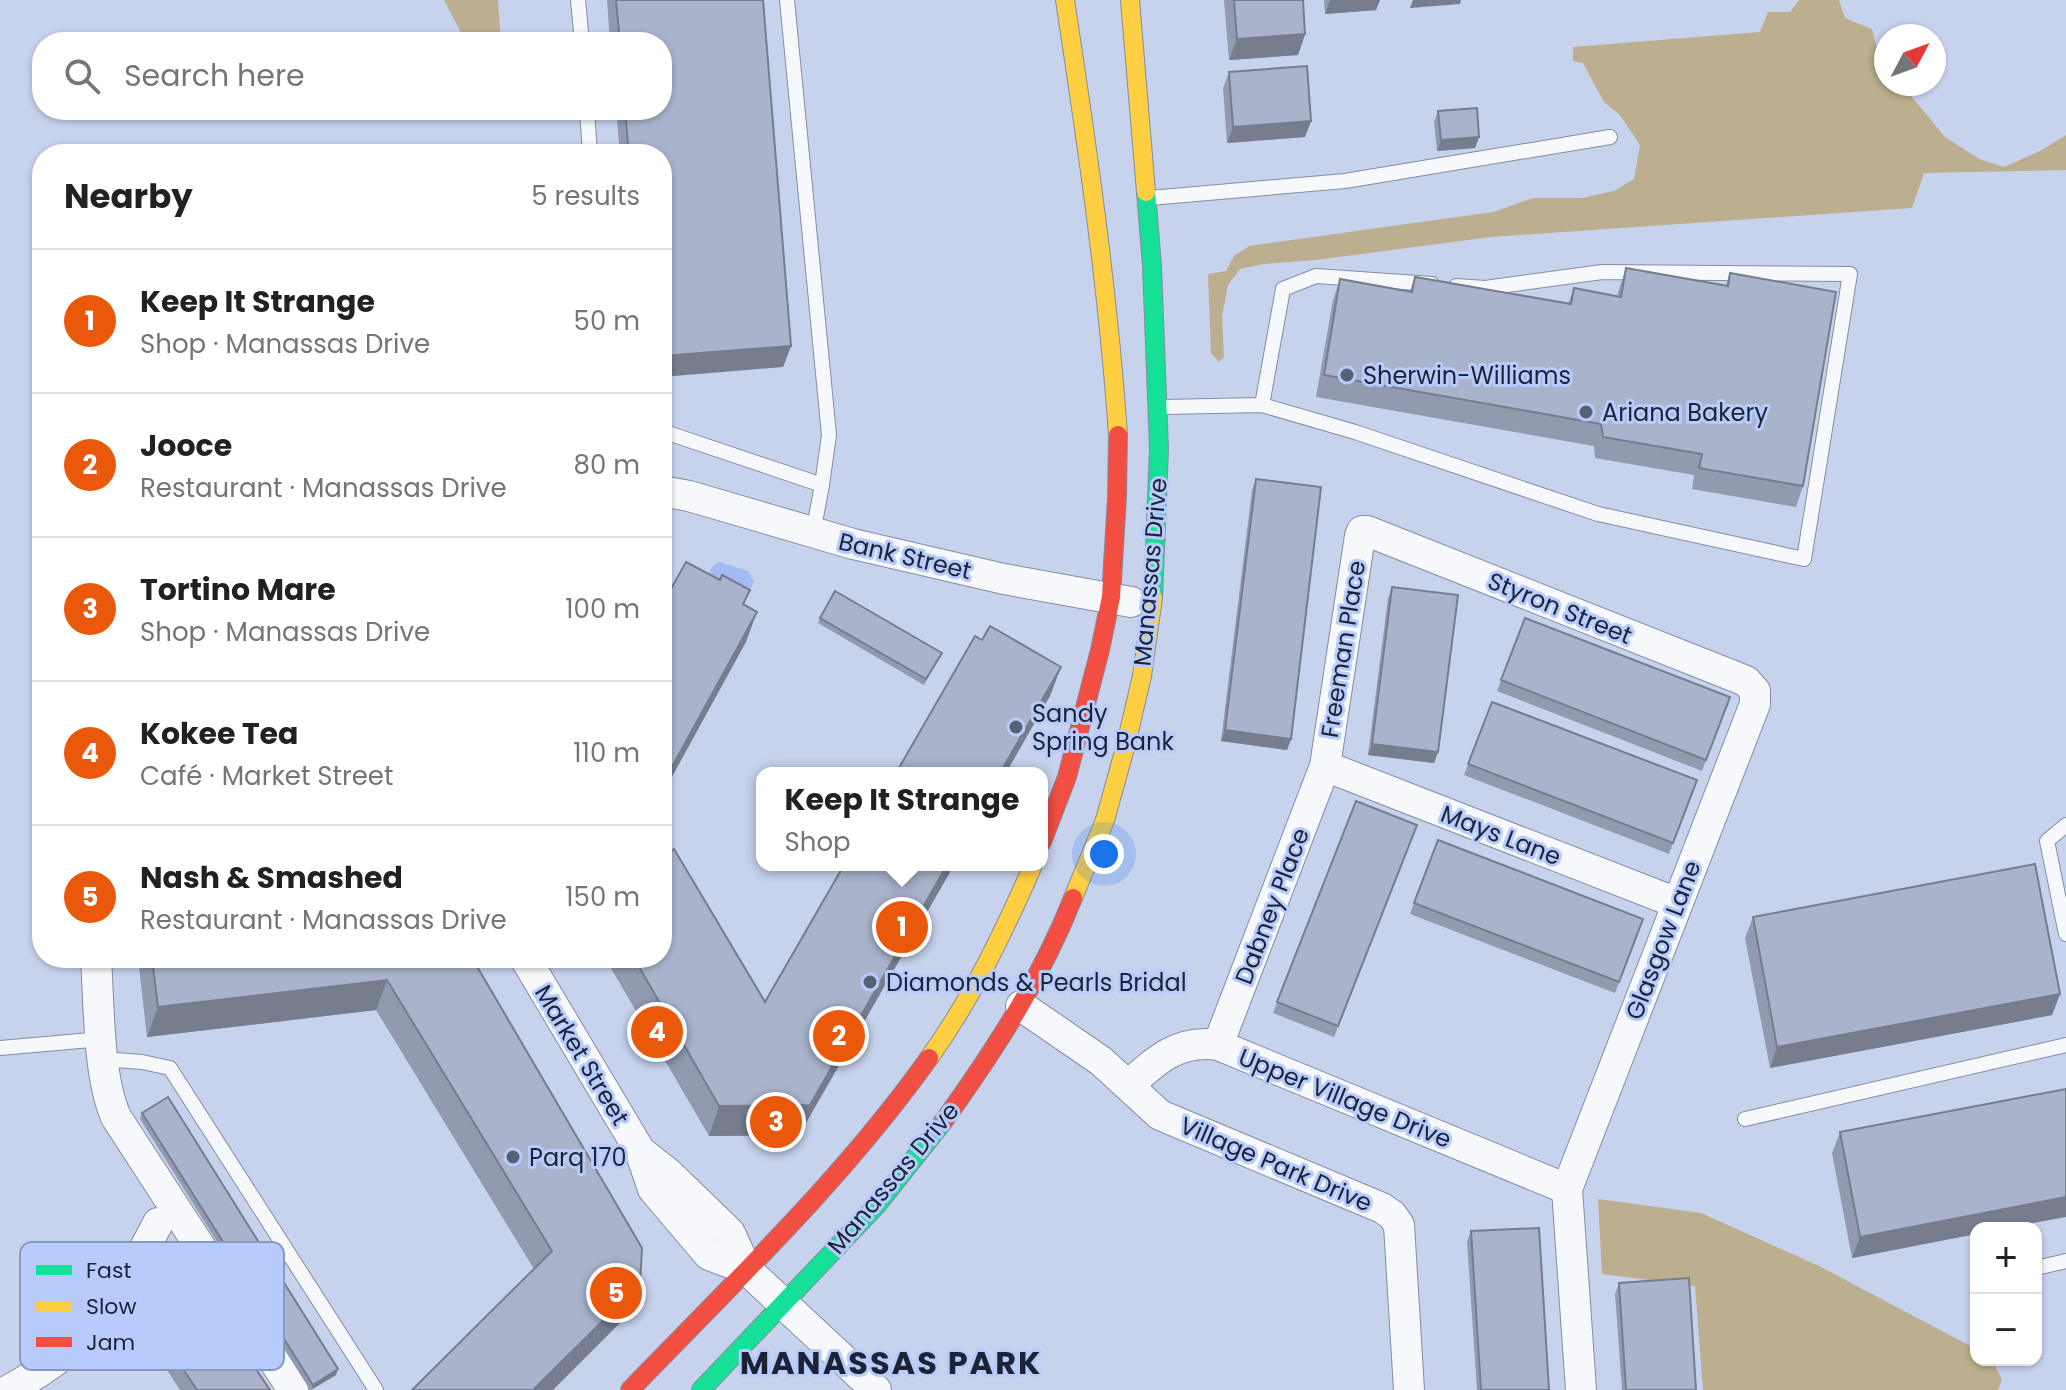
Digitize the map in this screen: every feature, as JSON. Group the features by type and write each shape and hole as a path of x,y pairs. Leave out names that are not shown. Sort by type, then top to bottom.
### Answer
{"main road":[{"name":"Manassas Drive","path":"1048,826 1067,777 1111,597 1117,497 1118,441 1114,379 1092,180 1065,0"},
{"name":"Manassas Drive","path":"701,1390 877,1205 935,1134 982,1068 1014,995 1062,926 1105,820 1142,676 1152,606 1159,449 1152,266 1130,0"},
{"name":"Manassas Drive","path":"630,1390 850,1156 920,1071 949,1028 1032,871"},
{"path":"1023,931 1035,892 1035,871"}],"street":[{"name":"Bank Street","path":"672,493 813,533 1004,579 1152,606"},
{"name":"Styron Street","path":"1362,531 1746,681 1755,691"},
{"name":"Freeman Place","path":"1325,766 1362,531"},
{"name":"Glasgow Lane","path":"1567,1189 1755,704 1755,691"},
{"name":"Mays Lane","path":"1325,766 1677,903"},
{"name":"Dabney Place","path":"1218,1045 1325,766"},
{"path":"97,968 111,1105 120,1126 196,1242"},
{"name":"Market Street","path":"531,968 640,1151 653,1189 709,1255 746,1269"},
{"name":"Village Park Drive","path":"1014,995 1101,1061 1160,1115 1382,1208 1392,1215 1399,1225 1409,1390"},
{"name":"Upper Village Drive","path":"1129,1085 1149,1067 1182,1047 1205,1043 1218,1045 1567,1189"},
{"path":"1567,1189 1581,1390"},
{"path":"149,1242 158,1223"},
{"path":"746,1269 876,1390"},
{"path":"9,1390 43,1370"},
{"path":"280,1370 293,1390"}],"lane":[{"path":"578,0 581,32"},
{"path":"787,0 829,435 813,533"},
{"path":"588,120 589,144"},
{"path":"1146,198 1345,181 1610,137"},
{"path":"1157,408 1262,405 1355,432 1598,514 1804,559 1850,274 1602,272 1485,288 1316,276 1283,289 1262,405"},
{"path":"672,434 822,485"},
{"path":"2066,825 2047,841 2066,934"},
{"path":"1745,1119 2066,1045"},
{"path":"0,1048 103,1049 170,1068 281,1242"},
{"path":"284,1246 376,1390"},
{"path":"2042,1267 2066,1261"}],"shaded area":[{"path":"444,0 498,0 500,32 461,32"},
{"path":"1799,0 1839,0 1845,18 1872,29 1874,96 1911,96 1945,137 1979,159 2004,167 2066,135 2066,170 1924,173 1912,208 1491,237 1240,269 1228,285 1222,316 1224,357 1219,362 1211,353 1208,274 1226,271 1234,256 1249,246 1493,212 1533,198 1582,198 1614,191 1634,179 1640,145 1620,115 1604,102 1583,63 1573,61 1573,47 1760,32 1768,12 1790,12"},
{"path":"1598,1199 1701,1213 1819,1266 1970,1346 1970,1366 1995,1366 2002,1379 1998,1390 1703,1390 1695,1286 1602,1274"}],"water":[{"path":"720,562 748,571 754,582 748,593 711,578 710,570"}],"building":[{"path":"616,0 763,0 791,346 672,355 672,144 628,144 626,120 672,120 672,32 619,32"},
{"path":"1234,0 1303,0 1305,34 1237,39"},
{"path":"1307,66 1311,121 1233,127 1229,72"},
{"path":"1477,108 1479,137 1441,140 1438,111"},
{"path":"1626,268 1728,286 1730,273 1836,292 1803,486 1699,468 1702,454 1603,437 1601,424 1324,375 1340,279 1412,292 1415,277 1571,304 1574,288 1621,297"},
{"path":"1256,479 1321,487 1291,739 1225,730"},
{"path":"686,562 720,580 722,575 750,590 743,604 757,612 672,767 672,587"},
{"path":"1392,587 1458,595 1438,752 1372,744"},
{"path":"835,591 942,653 926,679 820,618"},
{"path":"1525,618 1730,697 1706,760 1501,680"},
{"path":"990,626 1061,667 1003,767 899,767 975,636 982,640"},
{"path":"1492,702 1697,780 1673,843 1468,764"},
{"path":"1356,801 1417,825 1338,1026 1277,1002"},
{"path":"1438,840 1643,919 1619,982 1414,903"},
{"path":"674,849 765,1002 841,871 944,871 810,1105 719,1106 640,968 672,968 672,850"},
{"path":"2035,864 2060,994 1777,1047 1753,917"},
{"name":"Parq 170","path":"153,968 478,968 642,1248 640,1284 533,1390 412,1390 552,1251 387,980 158,1007"},
{"path":"2066,1089 2066,1197 1860,1237 1840,1132"},
{"path":"168,1097 259,1242 223,1242 142,1113"},
{"path":"1539,1228 1549,1390 1481,1390 1471,1231"},
{"path":"1689,1278 1696,1390 1626,1390 1619,1283"},
{"path":"284,1283 338,1369 313,1385 284,1339"},
{"path":"184,1370 257,1370 270,1390 197,1390"}],"traffic: fast":[{"path":"1146,192 1159,449 1153,598"},
{"path":"701,1390 877,1205 943,1122"}],"traffic: slow":[{"path":"1065,0 1103,271 1118,435"},
{"path":"1130,0 1146,192"},
{"path":"1073,898 1105,820 1125,748 1142,676 1153,598"},
{"path":"929,1058 986,964 1030,871"}],"traffic: jam":[{"path":"1048,826 1067,777 1111,597 1118,435"},
{"path":"943,1122 1015,1014 1073,898"},
{"path":"630,1390 824,1188 896,1103 929,1058"}],"place":[{"name":"Sherwin-Williams","path":"1347,375"},
{"name":"Ariana Bakery","path":"1586,412"},
{"name":"Sandy Spring Bank","path":"1016,727"},
{"name":"Keep It Strange","path":"902,927"},
{"name":"Diamonds & Pearls Bridal","path":"870,982"},
{"name":"Kokee Tea","path":"657,1032"},
{"name":"Jooce","path":"839,1036"},
{"name":"Tortino Mare","path":"776,1122"},
{"name":"Parq 170","path":"513,1157"},
{"name":"Nash & Smashed","path":"616,1293"}],"district":[{"name":"MANASSAS PARK","path":"891,1362"}]}
